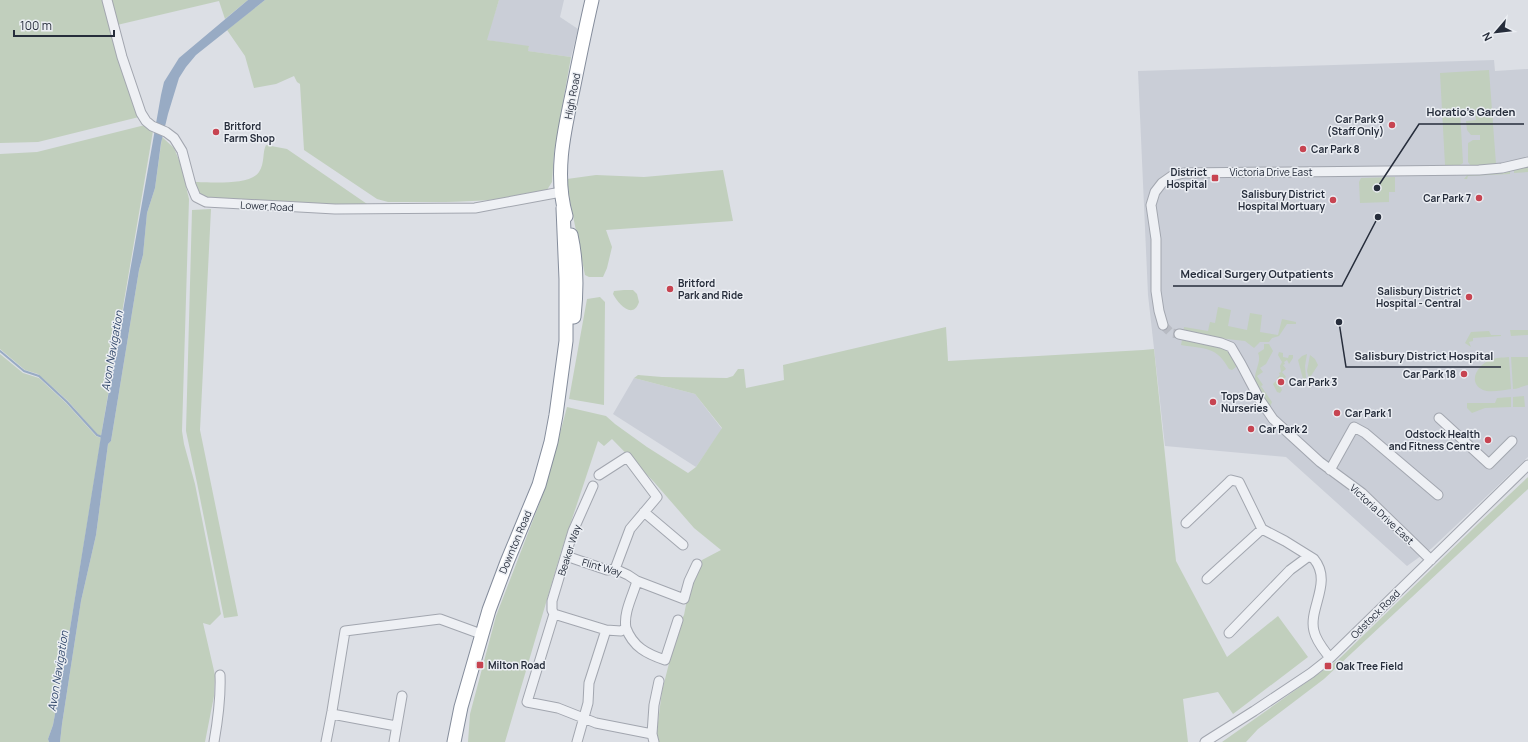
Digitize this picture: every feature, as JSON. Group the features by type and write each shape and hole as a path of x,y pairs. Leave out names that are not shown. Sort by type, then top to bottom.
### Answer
{"highway":[{"name":"High Road","path":"561,192 560,175 562,144 592,0"},
{"name":"Downton Road","path":"454,742 461,707 481,634 499,582 544,471 556,415 566,341 564,208 561,192"}],"street":[{"name":"Lower Road","path":"107,0 122,57 141,113 146,121 152,126 166,132 174,138 182,150 191,185 196,197 206,202 335,209 475,208 561,192"},
{"name":"Victoria Drive East","path":"1163,325 1158,301 1155,273 1156,239 1151,205 1158,187 1172,176 1184,173 1479,170 1502,168 1528,162"},
{"name":"Victoria Drive East","path":"1179,334 1221,343 1230,347 1265,409 1296,440 1330,470 1362,493 1431,560"},
{"path":"1439,418 1489,464 1512,441"},
{"path":"1330,470 1354,427 1365,433 1438,495"},
{"path":"599,476 627,457 657,497 630,528 616,569"},
{"name":"Odstock Road","path":"1205,742 1254,711 1330,658 1528,465"},
{"path":"1186,523 1231,480 1239,482 1262,529 1285,541 1317,562 1321,576 1321,589 1313,623 1314,632 1330,658"},
{"name":"Beaker Way","path":"584,718 558,708 527,702 554,614 552,610 552,601 573,531 593,486"},
{"path":"644,512 683,545"},
{"path":"1207,579 1262,529"},
{"name":"Flint Way","path":"566,556 607,570 616,569 683,603 689,581 697,564"},
{"path":"1229,633 1290,570 1309,556"},
{"path":"637,581 625,622 626,628 632,640 640,649 664,661 678,620"},
{"path":"554,614 606,630 620,631 626,628"},
{"path":"326,742 332,714 344,631 440,619 481,634"},
{"path":"577,742 588,702 589,683 606,630"},
{"path":"214,742 219,718 221,693 220,675"},
{"path":"584,718 596,723 653,738 654,705 659,681"},
{"path":"394,742 402,696"},
{"path":"332,714 396,726"}],"shaded area":[{"path":"499,0 564,0 560,17 578,29 571,57 527,51 529,47 486,40"},
{"path":"1494,60 1495,71 1528,69 1528,457 1432,548 1407,566 1286,457 1165,446 1148,295 1138,71"},
{"path":"634,378 695,394 722,429 696,467 613,414"}],"green space":[{"path":"0,0 103,0 139,117 38,142 0,143"},
{"path":"112,0 248,0 225,19 219,1 117,25"},
{"path":"265,0 499,0 487,40 529,46 528,51 571,57 554,153 552,182 547,190 527,195 488,200 388,202 377,199 304,150 300,84 294,76 276,84 254,88 245,56 227,30"},
{"path":"1489,70 1496,164 1471,166 1468,162 1468,143 1473,140 1480,140 1480,135 1471,135 1467,130 1466,121 1476,120 1475,110 1460,111 1463,163 1454,166 1445,165 1440,73"},
{"path":"145,125 153,131 101,436 97,434 68,401 38,374 25,370 0,349 0,154 37,152"},
{"path":"162,137 174,148 181,165 189,199 182,431 195,484 221,614 210,625 203,623 215,675 214,696 205,742 60,742 81,601 96,535 108,444 111,441 139,270 143,255 147,213 155,188"},
{"path":"266,145 287,149 370,206 218,200 202,196 200,194 193,182 219,183 238,181 254,176 261,169"},
{"path":"1528,166 1528,172 1514,173 1514,170 1510,170 1510,174 1468,176 1467,179 1464,179 1469,173"},
{"path":"723,170 733,221 606,230 612,247 607,268 603,277 589,277 585,275 567,179 596,175 644,177"},
{"path":"1395,177 1395,192 1389,192 1389,202 1360,203 1359,182 1361,178"},
{"path":"211,209 200,430 238,616 224,618 186,431 192,210"},
{"path":"633,290 637,294 639,302 633,310 629,310 622,306 613,294 614,291"},
{"path":"600,297 605,302 604,405 569,399 587,299"},
{"path":"1218,307 1231,310 1228,326 1247,330 1250,313 1262,315 1260,332 1278,335 1282,319 1296,322 1296,324 1287,324 1279,336 1272,338 1269,342 1260,342 1254,348 1245,341 1209,337 1183,332 1184,327 1208,331 1210,322 1215,323"},
{"path":"946,327 948,361 1154,349 1176,561 1227,657 1278,616 1308,657 1233,714 1218,692 1183,699 1188,742 657,742 656,738 662,691 679,624 684,615 690,584 702,560 721,550 694,528 654,482 612,439 604,446 598,441 561,552 505,742 468,742 470,714 496,616 545,489 567,407 606,416 647,447 688,473 696,467 722,428 695,394 634,378 638,375 727,378 733,376 738,369 744,369 746,388 784,380 783,365"},
{"path":"1510,330 1528,330 1528,335 1511,336"},
{"path":"1489,331 1491,335 1501,336 1473,338 1473,341 1469,342 1471,347 1465,343 1471,332"},
{"path":"1179,336 1205,341 1223,347 1230,352 1235,359 1236,367 1232,370 1229,369 1219,356 1209,350 1181,345 1182,340 1178,339"},
{"path":"1264,344 1269,344 1273,351 1266,364 1260,368 1263,372 1257,376 1263,385 1261,386 1272,402 1269,409 1255,384 1259,359 1258,353 1264,349"},
{"path":"1279,352 1283,353 1283,357 1288,358 1289,355 1293,355 1293,358 1289,364 1287,360 1284,362 1285,364 1283,365 1286,369 1282,372 1286,377 1284,379 1285,381 1280,385 1282,390 1280,393 1277,392 1273,384 1278,379 1277,378 1280,375 1279,373 1281,372 1280,366 1282,362 1278,355"},
{"path":"0,354 23,373 39,378 66,403 96,436 101,438 64,666 53,725 48,739 49,742 0,742"},
{"path":"1307,354 1305,366 1306,378 1298,387 1303,379 1298,360"},
{"path":"1310,355 1315,359 1318,365 1309,379 1307,371"},
{"path":"1509,357 1511,389 1489,391 1478,387 1475,382 1475,378 1478,369 1482,365 1492,359"},
{"path":"1511,357 1528,357 1528,385 1513,389"},
{"path":"1524,396 1525,407 1513,407 1513,397"},
{"path":"1511,397 1511,407 1485,408 1472,413 1467,408 1467,403 1495,403 1497,398"},
{"path":"1528,477 1528,489 1324,679 1258,729 1246,742 1222,742 1338,660"}],"water":[{"path":"248,0 265,0 196,55 179,78 168,114 161,143 155,188 147,213 143,255 139,270 111,441 108,444 96,535 81,601 60,742 49,742 48,739 53,725 64,666 101,436 164,82 179,58"}],"waterway":[{"path":"0,351 24,371 39,376 67,402 97,435 102,437"}],"tunnel":[{"path":"1163,325 1171,333 1179,334"}],"place":[{"name":"Car Park 9 (Staff Only)","path":"1392,125"},
{"name":"Britford Farm Shop","path":"216,132"},
{"name":"Car Park 8","path":"1303,149"},
{"name":"District Hospital","path":"1215,178"},
{"name":"Horatio's Garden","path":"1377,188"},
{"name":"Car Park 7","path":"1479,198"},
{"name":"Salisbury District Hospital Mortuary","path":"1333,200"},
{"name":"Medical Surgery Outpatients","path":"1378,217"},
{"name":"Britford Park and Ride","path":"670,289"},
{"name":"Salisbury District Hospital - Central","path":"1469,297"},
{"name":"Salisbury District Hospital","path":"1339,322"},
{"name":"Car Park 18","path":"1464,374"},
{"name":"Car Park 3","path":"1281,382"},
{"name":"Tops Day Nurseries","path":"1213,402"},
{"name":"Car Park 1","path":"1337,413"},
{"name":"Car Park 2","path":"1251,429"},
{"name":"Odstock Health and Fitness Centre","path":"1488,440"},
{"name":"Milton Road","path":"480,665"},
{"name":"Oak Tree Field","path":"1328,666"}],"water label":[{"name":"Avon Navigation","path":"112,351"},
{"name":"Avon Navigation","path":"58,671"}]}
